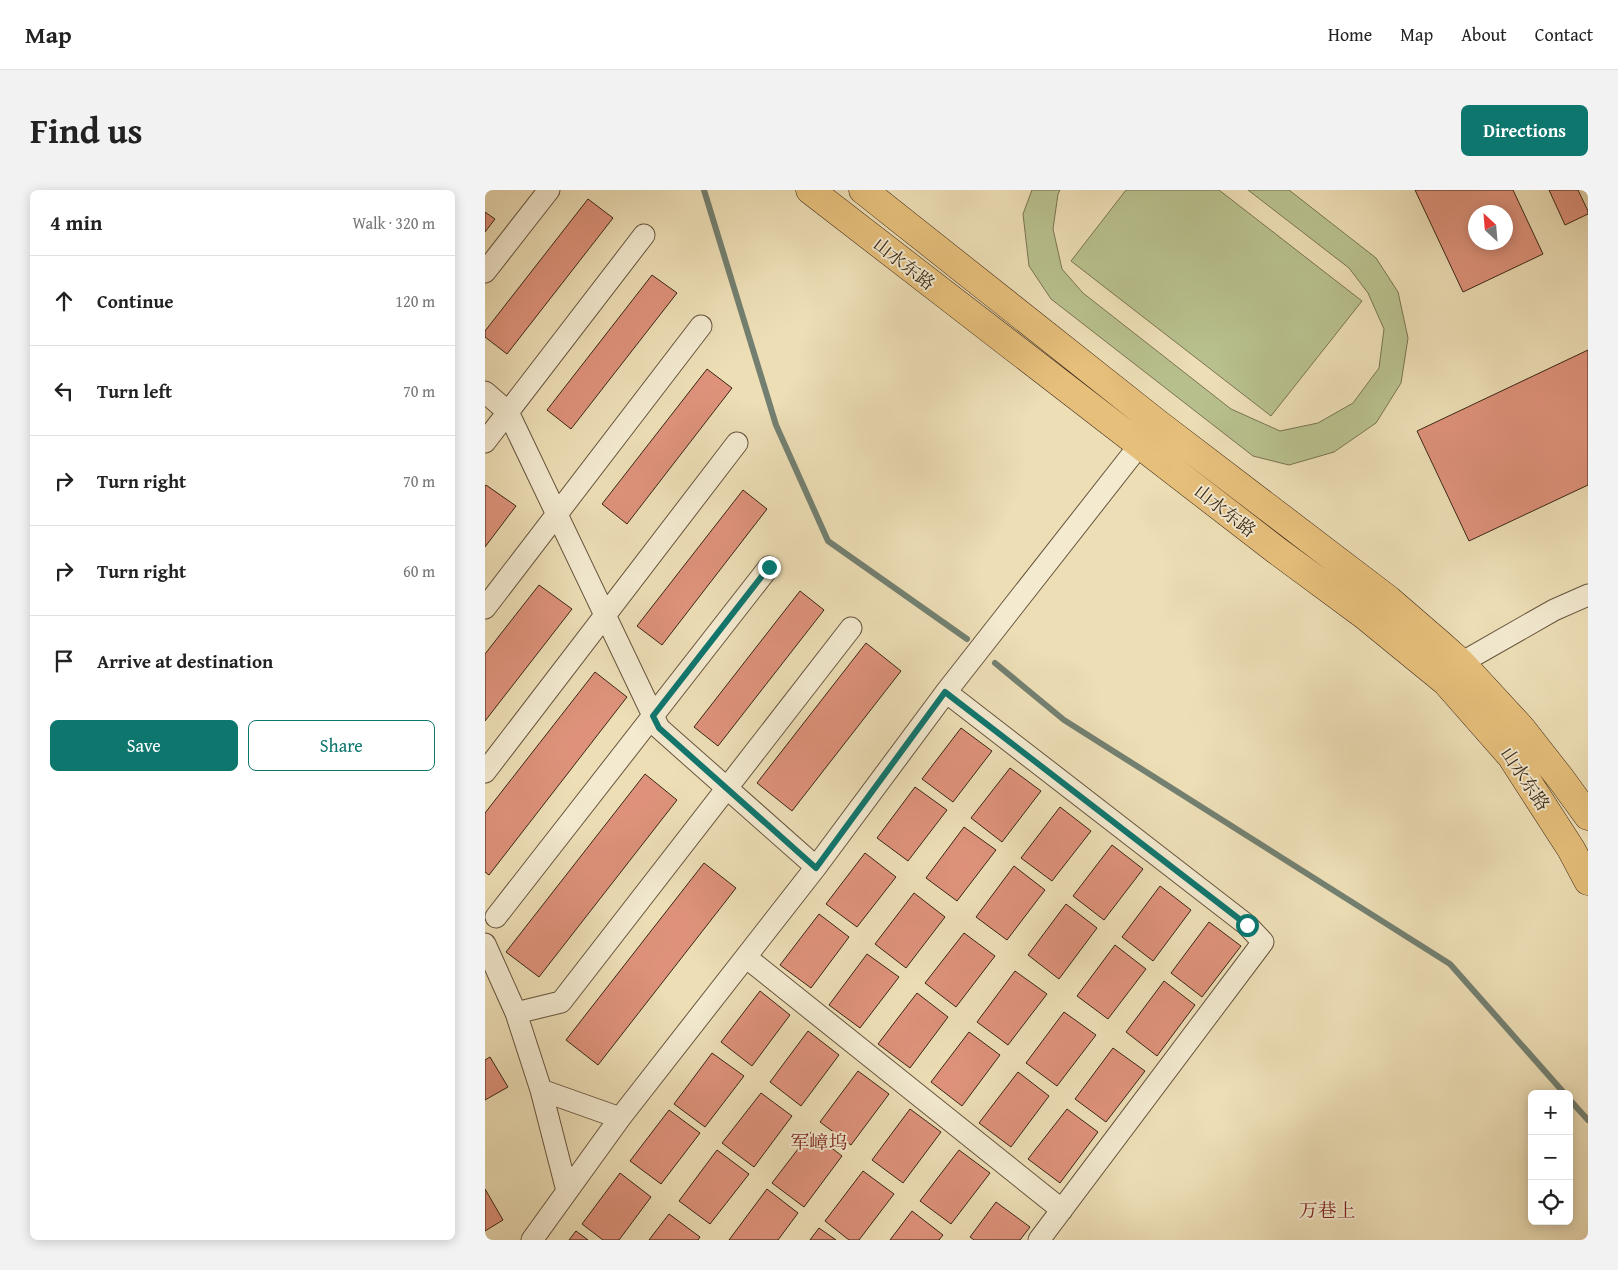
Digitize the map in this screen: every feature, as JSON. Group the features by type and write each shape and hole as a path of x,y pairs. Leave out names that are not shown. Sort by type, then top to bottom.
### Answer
{"highway":[{"name":"山水东路","path":"810,190 1276,550 1364,615 1453,672 1521,728 1588,816"},
{"name":"山水东路","path":"863,190 1157,424 1389,600 1453,672 1511,756 1571,849 1588,881"}],"street":[{"path":"485,272 549,190"},
{"path":"485,442 644,235"},
{"path":"485,608 701,326"},
{"path":"485,392 509,412 659,728 816,868"},
{"path":"532,1240 620,1118 816,868 945,692 1157,424"},
{"path":"485,772 737,443"},
{"path":"497,917 769,567"},
{"path":"1453,672 1554,610 1588,595"},
{"path":"516,1013 561,1002 851,628"},
{"path":"945,692 1247,925 1263,942 1039,1240"},
{"path":"485,944 516,1013 541,1090 567,1191"},
{"path":"747,958 1062,1210"},
{"path":"541,1090 620,1118"}],"green space":[{"path":"1032,190 1060,190 1053,229 1062,269 1083,293 1231,409 1280,431 1318,423 1353,403 1379,368 1384,329 1368,293 1349,268 1248,190 1289,190 1376,258 1398,292 1408,338 1401,383 1376,423 1334,452 1289,465 1253,456 1051,299 1029,266 1023,214"},
{"path":"1126,190 1219,190 1362,301 1271,416 1071,261"}],"building":[{"path":"1415,190 1513,190 1543,254 1463,292"},
{"path":"1549,190 1578,190 1588,214 1565,225"},
{"path":"588,199 613,218 507,354 485,337 485,331"},
{"path":"485,212 495,219 485,232"},
{"path":"652,275 677,293 571,429 547,410"},
{"path":"1588,350 1588,485 1469,541 1417,431"},
{"path":"707,369 732,388 627,524 602,504"},
{"path":"485,486 516,506 485,547"},
{"path":"743,490 767,509 662,645 637,626"},
{"path":"539,585 572,609 485,721 485,654"},
{"path":"800,591 824,610 718,746 694,727"},
{"path":"866,643 901,671 792,811 757,783"},
{"path":"595,672 627,697 489,875 485,872 485,813"},
{"path":"961,728 992,751 953,802 922,779"},
{"path":"1010,768 1041,791 1002,842 971,818"},
{"path":"645,774 677,800 539,977 506,952"},
{"path":"915,787 947,810 908,861 877,838"},
{"path":"1060,807 1091,831 1052,881 1021,858"},
{"path":"964,827 996,850 957,901 926,878"},
{"path":"1112,845 1143,869 1104,920 1073,896"},
{"path":"865,853 896,877 857,927 826,904"},
{"path":"704,863 736,888 598,1065 566,1040"},
{"path":"1014,866 1045,890 1007,940 976,917"},
{"path":"1160,886 1191,910 1153,961 1122,937"},
{"path":"914,893 945,917 906,968 875,944"},
{"path":"1066,904 1097,928 1059,979 1028,955"},
{"path":"819,914 849,937 811,988 780,965"},
{"path":"1209,922 1241,946 1202,997 1171,973"},
{"path":"964,933 995,956 956,1007 925,983"},
{"path":"1115,945 1146,969 1108,1019 1077,996"},
{"path":"867,954 899,977 860,1028 829,1005"},
{"path":"1015,971 1047,994 1008,1045 977,1022"},
{"path":"1164,981 1195,1005 1157,1056 1126,1032"},
{"path":"760,991 790,1015 752,1066 721,1042"},
{"path":"917,993 948,1017 910,1068 878,1044"},
{"path":"1064,1012 1096,1035 1057,1086 1026,1063"},
{"path":"808,1031 839,1055 801,1106 770,1082"},
{"path":"969,1032 1000,1055 962,1106 931,1082"},
{"path":"1113,1048 1145,1071 1106,1122 1075,1099"},
{"path":"712,1053 744,1076 705,1127 674,1104"},
{"path":"490,1057 508,1087 485,1100 485,1060"},
{"path":"858,1071 889,1094 851,1145 820,1122"},
{"path":"1018,1072 1049,1096 1011,1147 979,1123"},
{"path":"761,1093 792,1116 754,1167 722,1143"},
{"path":"910,1109 941,1132 903,1183 872,1160"},
{"path":"1067,1109 1098,1132 1060,1183 1028,1159"},
{"path":"669,1110 700,1133 661,1184 630,1161"},
{"path":"811,1132 842,1156 804,1207 772,1183"},
{"path":"717,1150 749,1174 710,1224 679,1201"},
{"path":"959,1150 990,1173 951,1224 920,1201"},
{"path":"863,1171 894,1194 859,1240 849,1240 825,1221"},
{"path":"620,1173 651,1197 619,1240 603,1240 582,1224"},
{"path":"485,1189 503,1220 485,1231"},
{"path":"767,1189 798,1213 778,1240 729,1240"},
{"path":"996,1202 1030,1227 1020,1240 974,1240 970,1237"},
{"path":"912,1211 943,1235 939,1240 890,1240"},
{"path":"669,1214 700,1237 698,1240 649,1240"},
{"path":"819,1228 836,1240 810,1240"},
{"path":"576,1231 588,1240 569,1240"}],"waterway":[{"path":"704,190 776,425 828,541 967,639"},
{"path":"995,663 1064,720 1450,964 1561,1090"},
{"path":"1573,1103 1588,1120"}],"district":[{"name":"军嶂坞","path":"819,1142"},
{"name":"万巷上","path":"1327,1210"}],"route":[{"path":"769,567 653,716 659,728 816,868 945,692 1247,925"}]}
